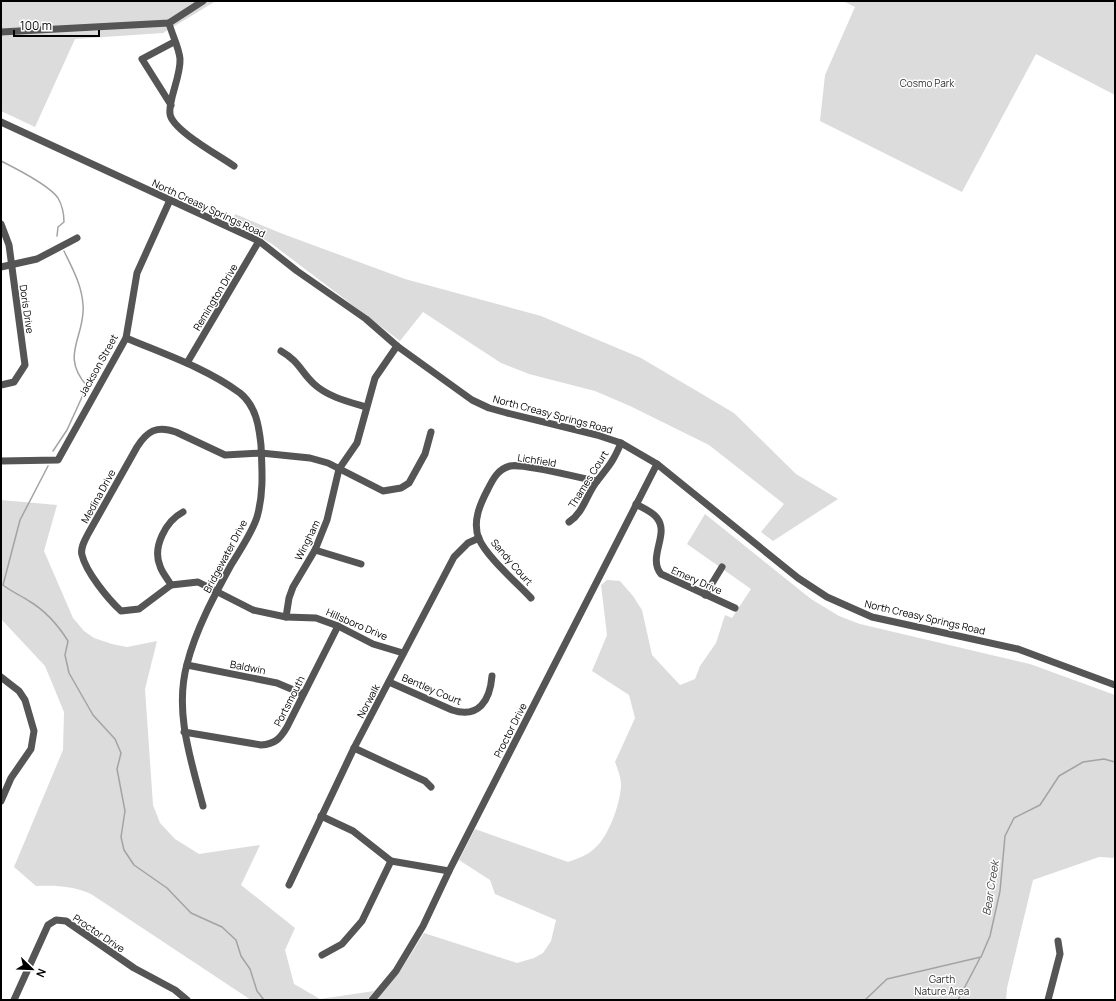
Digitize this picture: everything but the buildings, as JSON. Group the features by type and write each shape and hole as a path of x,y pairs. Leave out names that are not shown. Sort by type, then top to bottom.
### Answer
{"street":[{"path":"1,32 169,23 203,1"},
{"path":"169,23 180,58 170,114 174,122 185,132 234,166"},
{"path":"171,105 142,59 174,42"},
{"name":"North Creasy Springs Road","path":"1,122 259,241 297,271 366,319 397,346 457,390 489,408 597,435 620,443 657,464 798,578 827,598 872,617 1018,649 1115,685"},
{"name":"Jackson Street","path":"1,461 58,460 126,338 137,273 170,200"},
{"name":"Doris Drive","path":"1,224 9,244 25,365 14,382 1,385"},
{"path":"1,267 37,259 77,238"},
{"name":"Remington Drive","path":"187,364 259,241"},
{"name":"Bridgewater Drive","path":"126,338 187,364 241,394 252,408 259,425 261,453 261,497 257,518 216,591 198,629 186,665 182,697 184,732 203,806"},
{"name":"Wingham","path":"286,618 288,598 293,586 315,550 327,520 340,469 356,443 362,428 366,407 376,378 397,346"},
{"path":"281,352 294,359 314,384 327,393 366,407"},
{"name":"Medina Drive","path":"107,598 81,554 83,545 143,437 149,432 160,428 176,432 225,455 261,453 310,458 328,463 383,491 401,488 409,483 425,454 431,432"},
{"name":"Thames Court","path":"569,522 577,517 581,511 596,481 613,461 620,443"},
{"name":"Proctor Drive","path":"372,1000 396,971 423,926 449,870 657,464"},
{"name":"Lichfield","path":"479,538 477,522 481,504 494,477 501,469 511,466 526,467 596,481"},
{"name":"Emery Drive","path":"636,504 654,514 660,522 661,529 656,564 658,570 667,578 736,608"},
{"path":"172,585 159,566 158,547 163,534 175,517 184,512"},
{"name":"Sandy Court","path":"479,538 489,553 531,598"},
{"name":"Norwalk","path":"289,885 354,748 454,557 468,543 479,538"},
{"path":"315,550 361,564"},
{"path":"705,595 722,567"},
{"name":"Hillsboro Drive","path":"107,598 121,610 139,609 172,585 198,582 253,610 286,618 316,618 338,626 373,644 403,653"},
{"name":"Portsmouth","path":"184,732 261,745 270,744 282,737 338,626"},
{"name":"Baldwin","path":"186,665 277,683 303,694"},
{"name":"Bentley Court","path":"389,682 452,710 461,713 470,713 483,704 491,688 492,676"},
{"path":"1,677 19,690 25,700 34,731 31,749 11,778 1,801"},
{"path":"354,748 425,781 431,788"},
{"path":"321,816 353,831 391,860 449,870"},
{"path":"322,955 342,944 362,921 391,860"},
{"name":"Proctor Drive","path":"14,1000 48,926 56,920 66,921 134,968 175,990 187,1000"},
{"path":"1048,1000 1060,954 1058,941"}],"green space":[{"path":"1,1 216,1 163,33 75,39 35,127 1,111"},
{"name":"Cosmo Park","path":"843,1 1115,1 1115,95 1036,54 962,192 820,121 825,75 855,7"},
{"path":"235,214 283,234 405,279 541,316 641,358 734,413 796,474 838,499 773,541 761,532 784,504 709,445 630,406 595,391 529,374 501,363 423,312 400,341 272,244 233,221"},
{"path":"1,500 57,505 44,551 73,618 84,631 94,638 127,647 157,641 145,689 153,805 160,823 175,839 199,854 260,845 241,885 295,928 285,950 294,984 320,999 374,991 367,1000 251,1000 91,894 78,889 36,886 14,867 63,750 64,712 45,666 1,619"},
{"name":"Garth Nature Area","path":"705,514 811,599 839,616 860,624 1030,664 1115,695 1115,858 1099,857 1033,880 1007,988 1006,1000 376,1000 401,970 424,933 517,963 534,958 543,953 551,941 556,920 495,894 490,880 459,860 475,829 568,862 589,853 605,836 616,810 621,786 615,762 635,718 629,695 592,671 607,635 601,585 607,580 620,581 633,596 642,610 652,655 680,685 695,679 700,666 716,643 725,615 732,618 751,589 687,544"}],"waterway":[{"path":"1,161 48,188 58,198 61,204 64,222 58,227 57,236"},
{"path":"53,451 67,430 87,386 79,375 75,365 74,355 83,316 81,291 64,251"},
{"path":"48,466 20,520 3,585 41,609 60,629 68,641 65,655 69,673 93,715 115,739 121,753 117,769 125,811 121,837 124,850 134,865 167,888 191,913 222,927 236,940 241,956 250,969 257,991 264,1000"},
{"name":"Bear Creek","path":"865,1000 887,979 981,957 990,936 1000,891 1005,836 1014,818 1040,805 1059,776 1083,762 1104,759 1115,762"},
{"path":"958,1000 980,958"}]}
